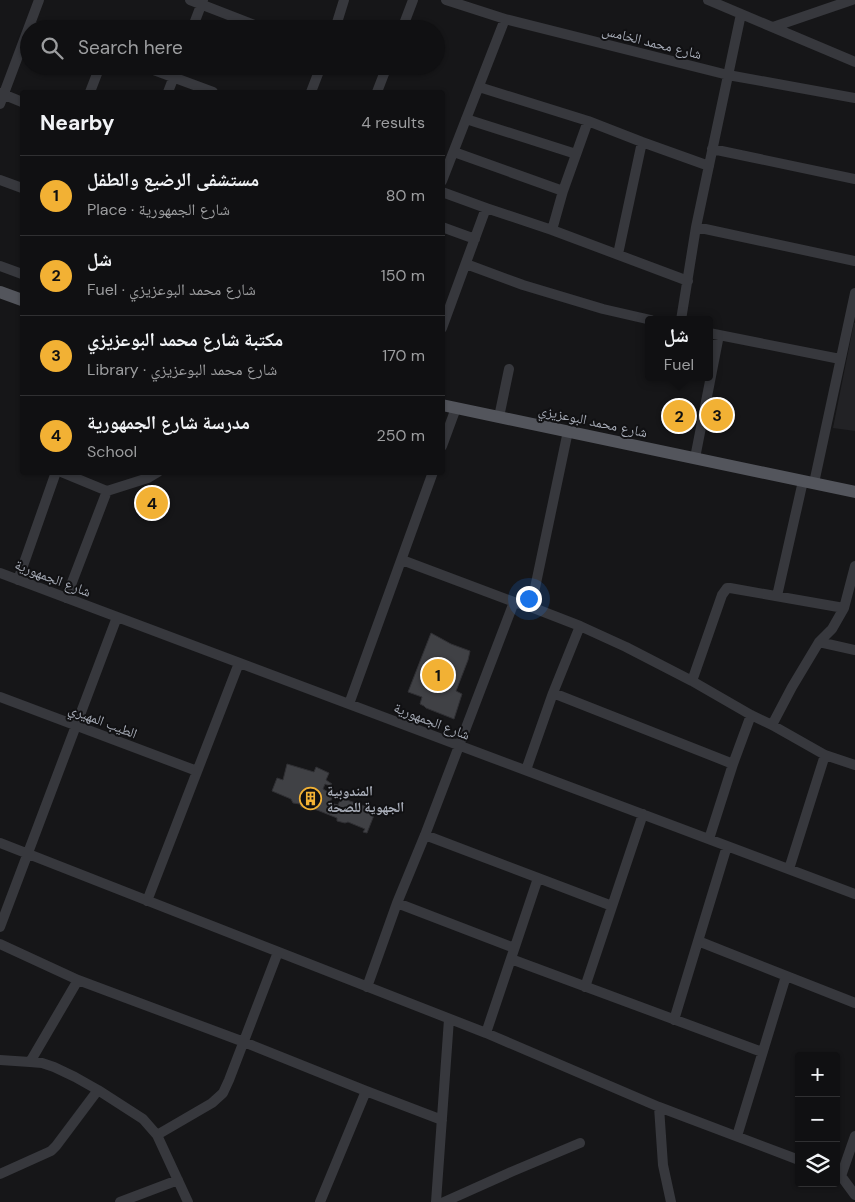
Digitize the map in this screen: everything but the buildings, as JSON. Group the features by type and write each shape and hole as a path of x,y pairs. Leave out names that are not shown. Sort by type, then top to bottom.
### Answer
{"main road":[{"path":"0,292 20,299"},
{"name":"شارع محمد البوعزيزي","path":"445,406 855,492"}],"street":[{"path":"32,20 39,0"},
{"path":"190,0 202,2 244,20"},
{"path":"338,20 344,0"},
{"path":"405,20 413,0"},
{"name":"شارع محمد الخامس","path":"446,0 504,19 728,75 855,98"},
{"path":"708,0 855,62"},
{"path":"773,27 852,0"},
{"path":"195,20 202,2"},
{"path":"682,316 696,227 740,14"},
{"path":"445,174 504,19"},
{"path":"20,49 1,97 20,102"},
{"path":"91,90 97,75"},
{"path":"166,75 207,90"},
{"path":"169,90 175,75"},
{"path":"312,90 318,75"},
{"path":"378,90 384,75"},
{"path":"479,87 588,121 709,166"},
{"path":"466,120 576,154"},
{"path":"552,230 563,191 588,121"},
{"path":"618,254 642,142"},
{"path":"712,149 855,179"},
{"path":"454,152 563,191"},
{"path":"0,180 20,187"},
{"path":"445,193 618,254 688,282"},
{"path":"445,320 486,208"},
{"path":"696,227 855,261"},
{"path":"445,228 475,239"},
{"path":"466,264 603,309 645,319"},
{"path":"0,266 20,271"},
{"path":"777,596 840,359 855,293"},
{"path":"714,334 840,359"},
{"path":"499,417 509,369"},
{"path":"695,458 707,381"},
{"path":"445,439 456,408"},
{"path":"531,607 568,431"},
{"path":"18,580 55,475"},
{"path":"69,475 107,490 153,475"},
{"path":"141,475 148,478"},
{"path":"349,704 432,475"},
{"path":"66,598 107,490"},
{"path":"402,560 580,626 692,681 750,715 772,725 825,755 855,765"},
{"path":"772,725 819,642 832,628 844,608 855,566"},
{"name":"شارع الجمهورية","path":"1,575 855,894"},
{"path":"692,681 724,590 727,588 844,608"},
{"path":"367,987 397,903 514,602"},
{"path":"0,927 117,617"},
{"path":"526,770 553,693 580,626"},
{"path":"819,642 855,650"},
{"path":"147,901 239,663"},
{"path":"553,693 733,764"},
{"name":"الطيب المهيري","path":"0,697 197,771"},
{"path":"709,839 750,715"},
{"path":"790,869 825,755"},
{"path":"586,987 643,814"},
{"path":"425,835 612,906"},
{"path":"0,843 486,1033 659,1107 795,1158"},
{"path":"674,1020 727,846"},
{"path":"486,1033 538,878"},
{"path":"397,903 514,948"},
{"path":"698,941 855,1003"},
{"path":"0,944 78,980 244,1042 442,1120"},
{"path":"157,1135 218,1099 230,1080 278,952"},
{"path":"511,959 762,1052"},
{"path":"737,1136 786,976"},
{"path":"30,1062 78,980"},
{"path":"436,1202 449,1019"},
{"path":"0,1060 30,1062 54,1067 98,1090 143,1119 157,1135 188,1202"},
{"path":"0,1174 51,1151 98,1090"},
{"path":"320,1202 366,1091"},
{"path":"659,1107 663,1165 671,1202"},
{"path":"840,1173 855,1136"},
{"path":"444,1202 580,1143"},
{"path":"840,1176 855,1195"},
{"path":"120,1202 178,1180"}],"shaded area":[{"path":"855,323 855,431 833,428"}],"place":[{"name":"مكتبة شارع محمد البوعزيزي","path":"717,415"},
{"name":"شل","path":"679,416"},
{"name":"مدرسة شارع الجمهورية","path":"152,503"},
{"name":"مستشفى الرضيع والطفل","path":"438,675"},
{"name":"المندوبية الجهوية للصحة","path":"311,799"}]}
